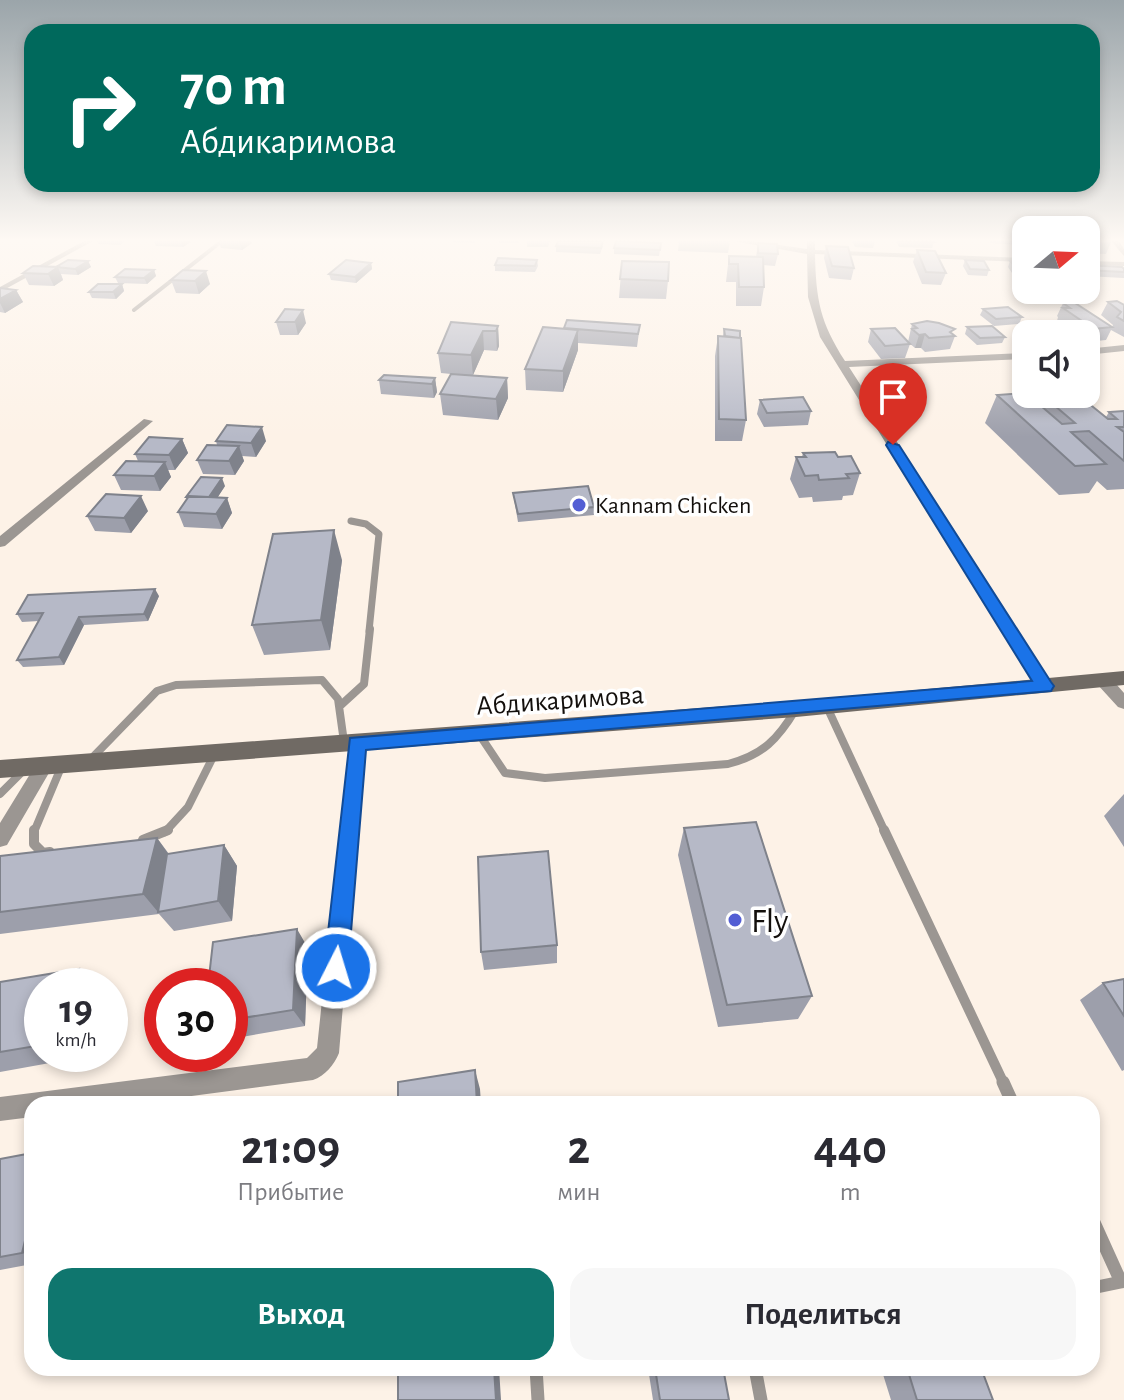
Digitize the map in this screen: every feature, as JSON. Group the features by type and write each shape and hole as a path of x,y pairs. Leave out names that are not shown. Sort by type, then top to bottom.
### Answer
{"main road":[{"name":"Абдикаримова","path":"0,769 796,709 1114,679"}],"street":[{"path":"815,306 825,337 1045,686"},
{"path":"1100,351 1124,348"},
{"path":"842,364 1012,357"},
{"path":"0,543 148,421"},
{"path":"1114,679 1124,703"},
{"path":"102,1096 313,1069 328,1053 350,743"},
{"path":"0,839 44,766"},
{"path":"0,1109 24,1106"}],"lane":[{"path":"134,310 139,306"},
{"path":"341,705 364,684 379,534 366,524 351,521"},
{"path":"88,762 157,691 176,685 322,680 330,685 341,705 350,743"},
{"path":"827,706 1009,1096"},
{"path":"478,734 505,773 545,778 713,765 756,758 774,745 796,709"},
{"path":"132,841 158,838 176,824 187,810 215,753"},
{"path":"0,794 44,766"},
{"path":"44,766 34,844 43,853 58,851"},
{"path":"1100,1235 1122,1282 1100,1286"},
{"path":"536,1376 538,1400"},
{"path":"756,1376 761,1400"}],"building":[{"path":"1080,306 1112,327 1100,328 1100,320 1081,320 1063,308"},
{"path":"1114,306 1124,306 1124,321 1117,317 1121,312"},
{"path":"1008,307 1022,317 996,319 983,309"},
{"path":"285,309 303,310 295,322 276,322"},
{"path":"567,320 640,325 638,334 564,328"},
{"path":"927,321 955,329 950,332 955,336 929,338 912,329 917,328 912,324"},
{"path":"451,322 498,326 496,331 483,331 471,355 438,353"},
{"path":"992,326 1005,337 980,338 967,327"},
{"path":"543,327 578,330 563,371 525,369"},
{"path":"895,328 910,344 885,346 871,329"},
{"path":"724,329 740,331 740,338 725,336"},
{"path":"718,336 741,338 746,420 719,419"},
{"path":"451,374 507,378 496,399 440,394"},
{"path":"384,375 435,378 432,384 379,380"},
{"path":"1012,394 1012,408 1043,408 1062,424 1075,423 1057,408 1094,408 1108,419 1117,419 1109,412 1124,411 1124,427 1117,427 1124,432 1124,461 1089,431 1071,432 1106,464 1075,466 997,395"},
{"path":"803,397 811,411 767,413 760,400"},
{"path":"227,425 262,427 251,443 216,441"},
{"path":"149,437 182,439 169,455 135,454"},
{"path":"207,445 239,446 229,461 197,460"},
{"path":"835,452 838,457 851,456 860,473 846,474 849,478 819,480 818,475 805,476 796,457 806,457 803,453"},
{"path":"126,461 165,462 154,476 114,475"},
{"path":"201,477 222,478 209,497 186,497"},
{"path":"588,486 594,507 518,514 513,493"},
{"path":"106,494 141,496 124,518 87,516"},
{"path":"189,496 227,498 216,514 178,512"},
{"path":"334,530 321,620 252,625 273,534"},
{"path":"155,589 144,614 79,617 59,657 17,660 43,613 17,614 28,595"},
{"path":"756,822 812,996 727,1005 684,828"},
{"path":"157,838 143,894 0,912 0,856"},
{"path":"224,845 218,901 158,912 167,854"},
{"path":"548,851 557,945 481,952 478,857"},
{"path":"297,929 293,1010 248,1017 248,968 210,968 213,942"},
{"path":"24,978 24,1048 0,1052 0,982"},
{"path":"1124,979 1124,1016 1103,983"},
{"path":"475,1070 477,1096 398,1096 398,1082"},
{"path":"24,1154 24,1245 22,1253 0,1257 0,1159"},
{"path":"398,1376 494,1376 496,1400 398,1400"},
{"path":"656,1376 724,1376 729,1400 660,1400"},
{"path":"910,1376 984,1376 993,1400 917,1400"}],"place":[{"name":"Kannam Chicken","path":"579,505"},
{"name":"Fly","path":"735,920"}],"route":[{"path":"336,968 357,743 1045,686 893,445"}]}
